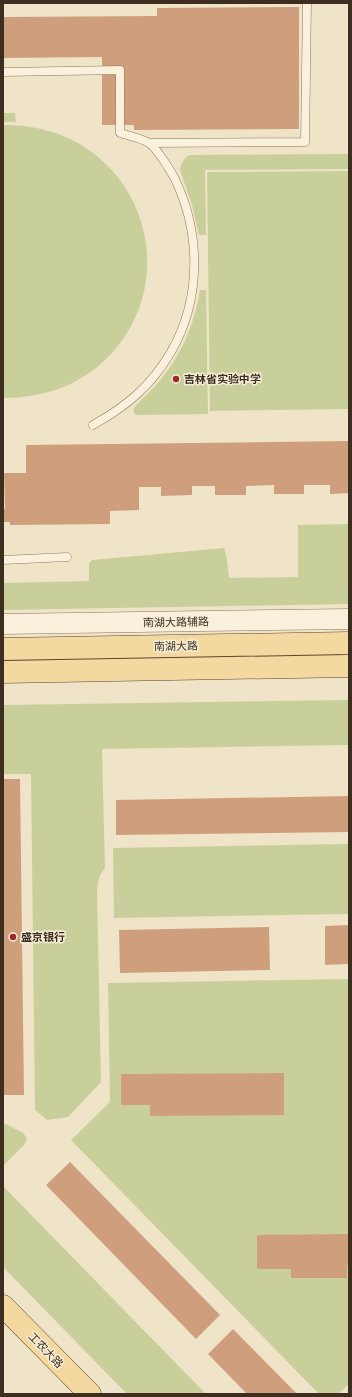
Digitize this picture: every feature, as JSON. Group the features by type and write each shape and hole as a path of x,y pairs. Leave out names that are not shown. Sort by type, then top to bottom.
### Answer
{"main road":[{"name":"南湖大路","path":"3,649 349,643"},
{"path":"3,672 349,666"},
{"name":"工农大路","path":"3,1306 90,1394"},
{"name":"工农大路","path":"3,1326 68,1394"}],"street":[{"name":"南湖大路辅路","path":"3,624 349,619"}],"lane":[{"path":"3,72 120,70 120,133 150,143 305,142 306,3"},
{"path":"92,425 116,412 138,394 156,374 171,351 180,332 191,300 194,273 194,246 190,218 181,192 169,168 150,143"},
{"path":"3,560 67,557"}],"green space":[{"path":"3,113 15,113 16,122 3,122"},
{"path":"3,125 15,125 39,129 62,135 93,153 115,174 132,199 142,226 147,254 146,282 138,310 125,337 105,360 83,377 58,389 31,396 3,398"},
{"path":"349,154 349,169 205,170 206,235 199,235 192,205 180,170 185,158 189,155"},
{"path":"349,171 349,409 210,411 207,172"},
{"path":"200,290 206,290 208,414 136,415 134,413 134,408 158,383 181,348 195,314"},
{"path":"349,524 349,604 3,610 3,583 89,581 89,563 92,560 224,548 229,578 298,577 298,525"},
{"path":"349,700 349,745 102,749 105,868 99,877 97,891 101,1082 68,1117 47,1120 35,1110 31,774 3,774 3,705"},
{"path":"349,844 349,914 114,918 113,848"},
{"path":"349,979 349,1384 338,1394 319,1394 71,1140 110,1102 108,983"},
{"path":"3,1124 6,1124 23,1133 27,1138 25,1144 3,1166"},
{"path":"3,1186 206,1394 127,1394 3,1267"}],"building":[{"path":"299,7 299,129 134,130 134,125 102,125 102,57 3,58 3,17 157,16 157,8"},
{"path":"349,441 349,493 330,494 330,485 304,485 304,494 274,494 274,485 246,486 246,495 215,495 215,486 192,486 192,495 161,496 161,487 139,487 139,510 110,511 110,524 10,525 10,522 3,522 3,509 5,509 4,473 26,473 26,445"},
{"name":"盛京银行","path":"3,779 20,779 24,1095 3,1095"},
{"path":"349,796 349,832 116,835 116,800"},
{"path":"349,925 349,964 325,965 325,926"},
{"path":"269,927 270,970 120,973 119,930"},
{"path":"284,1073 284,1115 150,1116 150,1105 121,1105 121,1074"},
{"path":"70,1162 220,1315 196,1339 46,1185"},
{"path":"349,1234 349,1265 347,1265 347,1278 291,1278 291,1269 257,1269 257,1235"},
{"path":"233,1329 297,1394 247,1394 208,1354"}],"place":[{"name":"吉林省实验中学","path":"176,379"},
{"name":"盛京银行","path":"13,937"}]}
